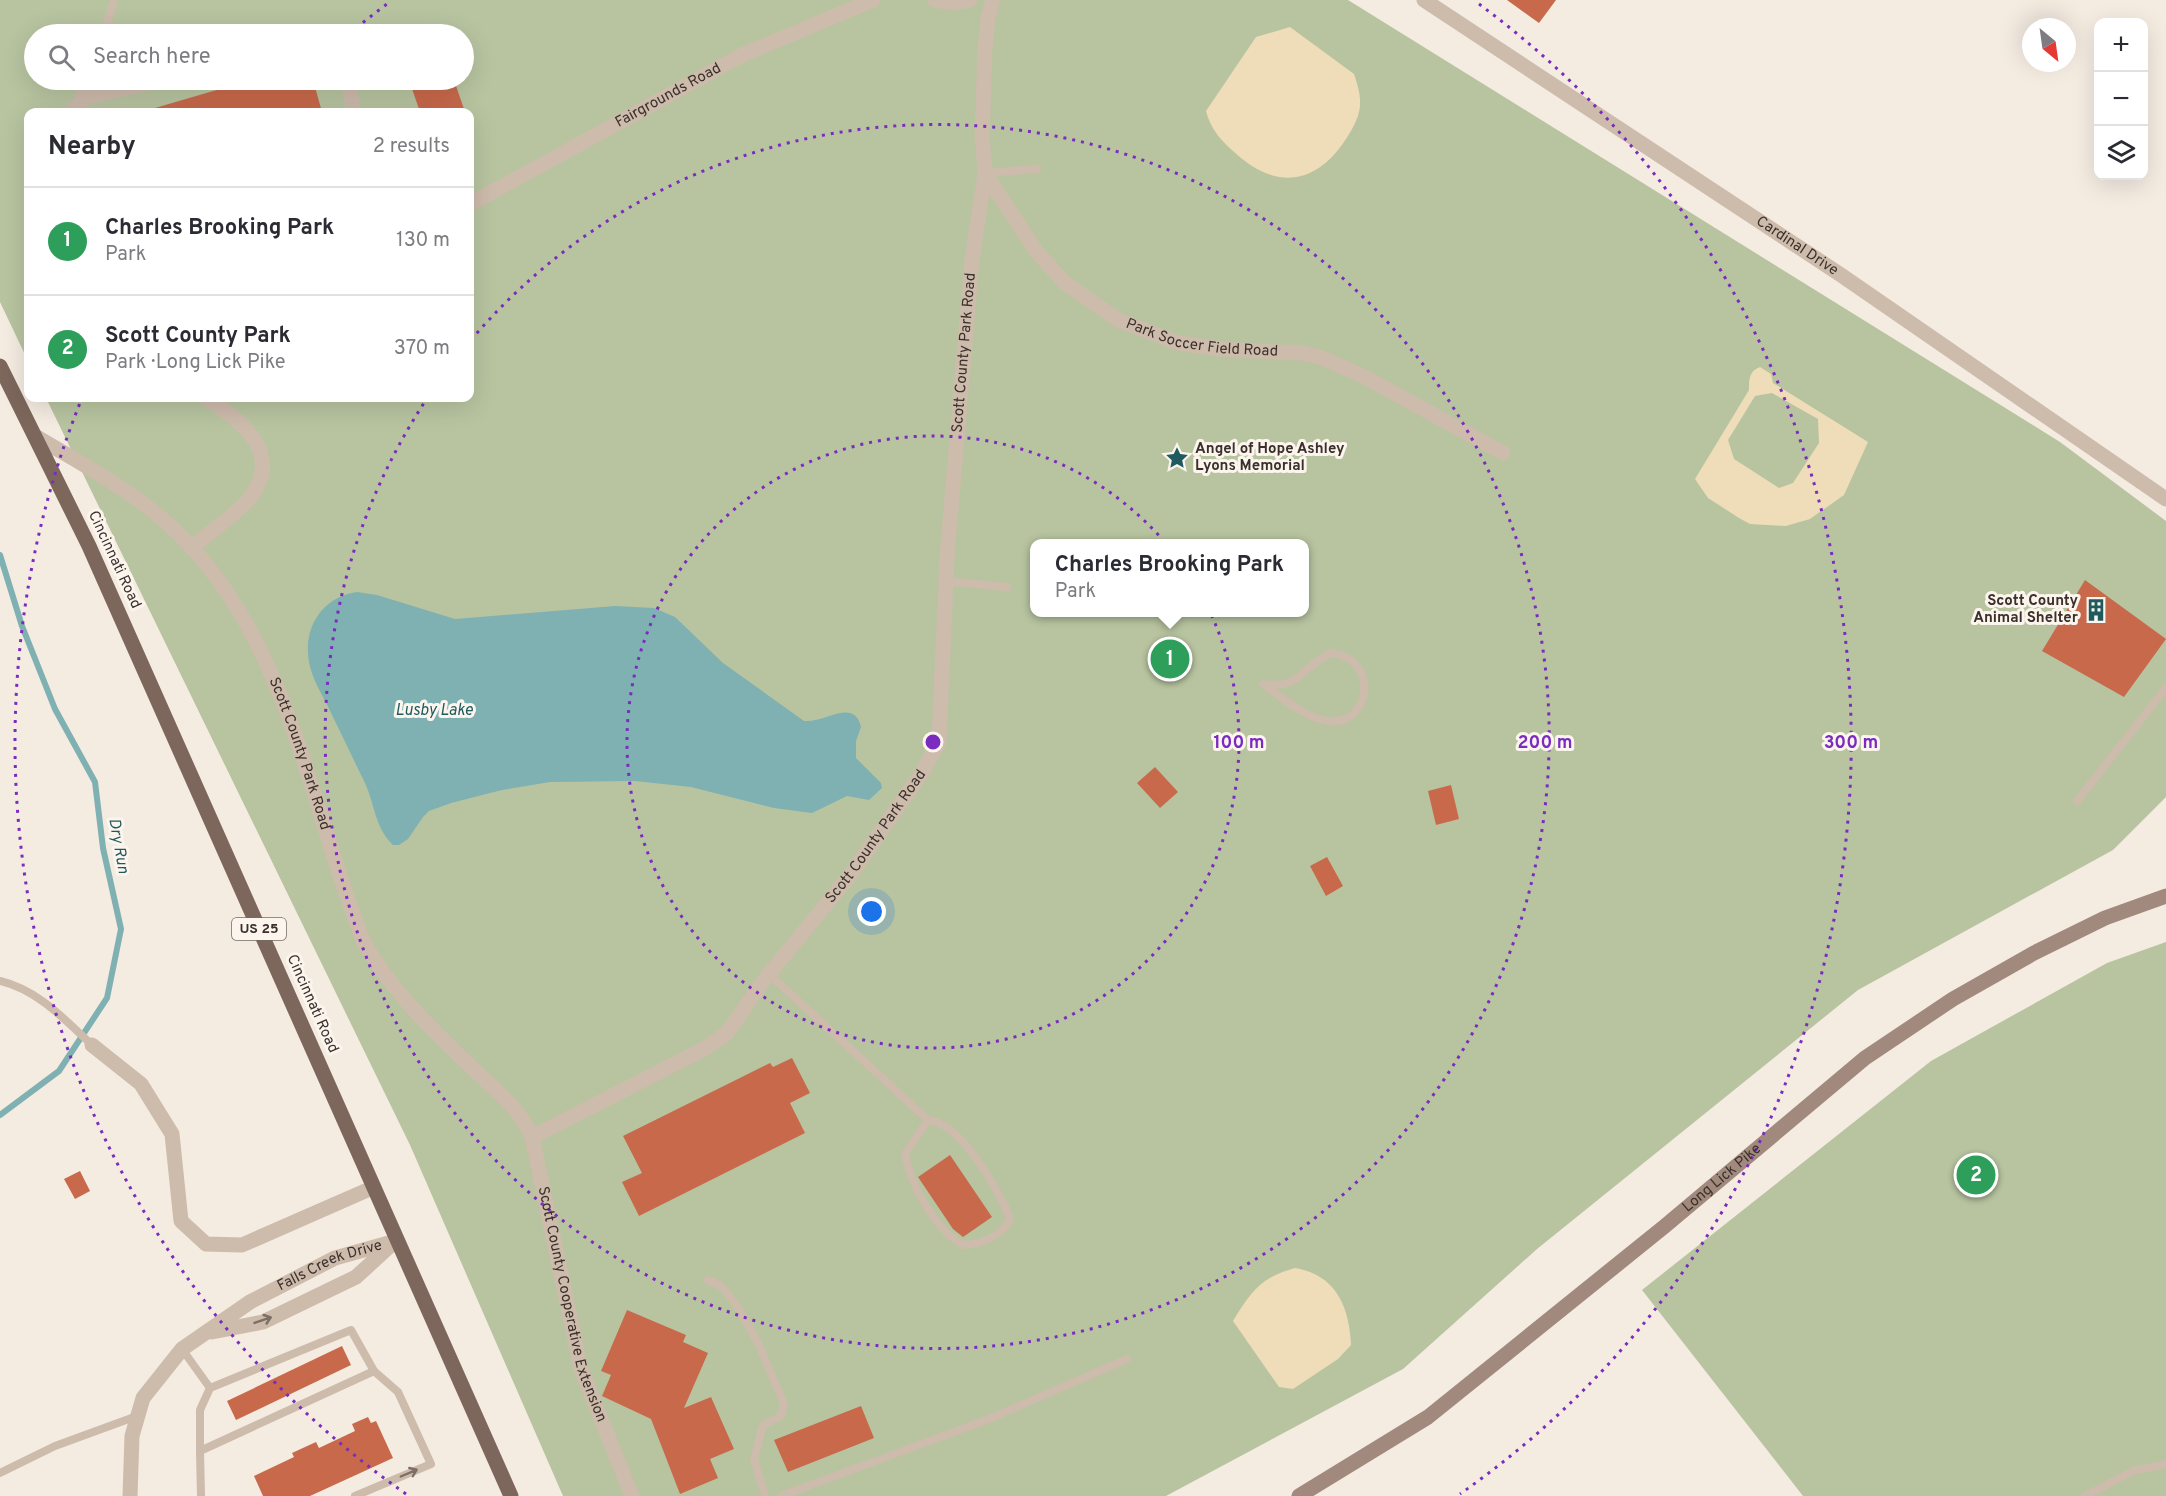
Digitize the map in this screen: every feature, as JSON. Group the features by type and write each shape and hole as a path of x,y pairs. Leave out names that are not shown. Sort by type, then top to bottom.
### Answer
{"main road":[{"name":"Cincinnati Road","path":"0,366 89,546 372,1188 511,1496"},
{"name":"Long Lick Pike","path":"1299,1496 1428,1417 1665,1226 1865,1058 1953,999 2034,953 2105,918 2166,896"}],"street":[{"name":"Fairgrounds Road","path":"474,202 742,55 873,0"},
{"path":"935,0 955,3 970,0"},
{"path":"984,173 982,136 985,48 988,18 993,0"},
{"name":"Cardinal Drive","path":"1424,0 1447,6 2166,499"},
{"path":"74,108 93,96 118,90"},
{"path":"350,90 353,108"},
{"name":"Park Soccer Field Road","path":"984,173 1050,268 1082,297 1118,320 1179,343 1221,349 1283,351 1322,358 1363,376 1503,453"},
{"name":"Scott County Park Road","path":"532,1137 704,1049 727,1034 769,974 884,828 939,742 946,581 972,260 984,173"},
{"path":"191,548 249,499 257,487 261,472 259,449 248,429 211,402"},
{"name":"Scott County Park Road","path":"35,436 130,494 168,524 191,548 233,603 271,673 299,742 354,917 378,966 416,1013 518,1110"},
{"path":"92,1045 141,1084 159,1109 172,1134 181,1221 206,1244 242,1245 372,1188"},
{"name":"Scott County Cooperative Extension","path":"518,1110 532,1137 581,1369 632,1496"},
{"name":"Falls Creek Drive","path":"130,1496 132,1436 143,1398 182,1349 207,1334 250,1302 335,1258 396,1241"},
{"name":"Falls Creek Drive","path":"207,1334 263,1322 356,1277 396,1241"}],"lane":[{"path":"107,24 114,0"},
{"path":"72,108 81,90"},
{"path":"984,173 1037,169"},
{"path":"946,581 1007,587"},
{"path":"1331,653 1350,658 1356,664 1365,682 1361,702 1355,711 1337,721 1316,717 1263,684 1287,685 1296,681 1331,653"},
{"path":"2077,801 2166,688"},
{"path":"769,974 928,1120 941,1123 952,1132 983,1168 1005,1204 1010,1219 1007,1227 987,1240 963,1245 948,1237 920,1194 905,1154 928,1120"},
{"path":"0,981 19,985 47,1003 92,1045"},
{"path":"708,1281 721,1286 736,1304 758,1343 784,1404 782,1416 763,1425 754,1459 765,1496"},
{"path":"201,1496 200,1410 210,1388 351,1330 375,1371 398,1392 431,1464 356,1496"},
{"path":"182,1349 210,1388"},
{"path":"781,1496 989,1419 1127,1359"},
{"path":"200,1451 375,1371"},
{"path":"0,1473 55,1446 137,1416"},
{"path":"2085,1496 2133,1471 2166,1464"}],"green space":[{"path":"0,0 1348,0 2060,442 2166,521 2166,797 2113,850 1858,990 1537,1249 1403,1369 1166,1496 563,1496 410,1145 48,402 474,402 474,108 24,108 24,353 0,302"},
{"path":"2166,942 2166,1496 1803,1496 1642,1290 1931,1061 2107,963"}],"sand":[{"path":"1290,27 1354,74 1360,108 1346,139 1324,164 1298,177 1285,178 1270,175 1241,158 1215,132 1206,111 1256,37"},
{"path":"1760,367 1771,374 1773,383 1868,442 1844,495 1810,519 1786,526 1750,524 1708,498 1695,479 1749,390 1750,376","holes":["1772,393 1818,419 1819,443 1793,483 1779,488 1734,459 1728,440 1755,396"]},
{"path":"1295,1268 1321,1278 1338,1295 1347,1318 1351,1345 1338,1359 1293,1389 1279,1387 1233,1321 1251,1294 1265,1281"}],"water":[{"name":"Lusby Lake","path":"357,592 377,595 455,619 615,606 654,608 675,617 723,663 804,721 846,712 852,714 857,718 861,727 856,741 856,758 881,783 882,788 869,800 847,796 812,813 774,808 691,787 635,781 550,782 502,790 429,811 408,839 399,845 393,845 382,831 365,783 318,686 309,662 308,641 320,612 336,599"}],"building":[{"path":"1507,0 1556,0 1539,23"},
{"path":"217,90 316,90 321,108 155,108"},
{"path":"412,90 457,90 464,108 419,108"},
{"name":"Scott County Animal Shelter","path":"2085,580 2166,639 2124,697 2042,651"},
{"path":"1155,767 1178,792 1160,808 1137,783"},
{"path":"1451,785 1459,819 1436,825 1428,791"},
{"path":"1327,857 1343,886 1326,896 1310,866"},
{"path":"792,1058 810,1093 790,1103 805,1133 639,1216 622,1182 642,1173 623,1136 770,1063 773,1067"},
{"path":"950,1155 992,1217 963,1237 953,1229 918,1177"},
{"path":"80,1171 90,1191 75,1199 64,1179"},
{"path":"627,1310 686,1335 683,1342 708,1353 684,1408 711,1397 734,1449 710,1459 718,1478 680,1494 651,1419 602,1396 611,1375 601,1371"},
{"path":"342,1346 351,1365 236,1420 227,1401"},
{"path":"861,1406 874,1438 788,1472 774,1440"},
{"path":"368,1417 371,1423 376,1421 393,1458 310,1496 263,1496 254,1476 294,1457 292,1453 316,1442 319,1448 355,1431 352,1424"}],"waterway":[{"name":"Dry Run","path":"0,555 22,626 55,709 95,782 103,848 121,929 107,998 59,1071 0,1115"}],"place":[{"name":"Angel of Hope Ashley Lyons Memorial","path":"1177,458"},
{"name":"Scott County Animal Shelter","path":"2096,610"},
{"name":"Charles Brooking Park","path":"1170,659"},
{"name":"Scott County Park","path":"1976,1175"}]}
